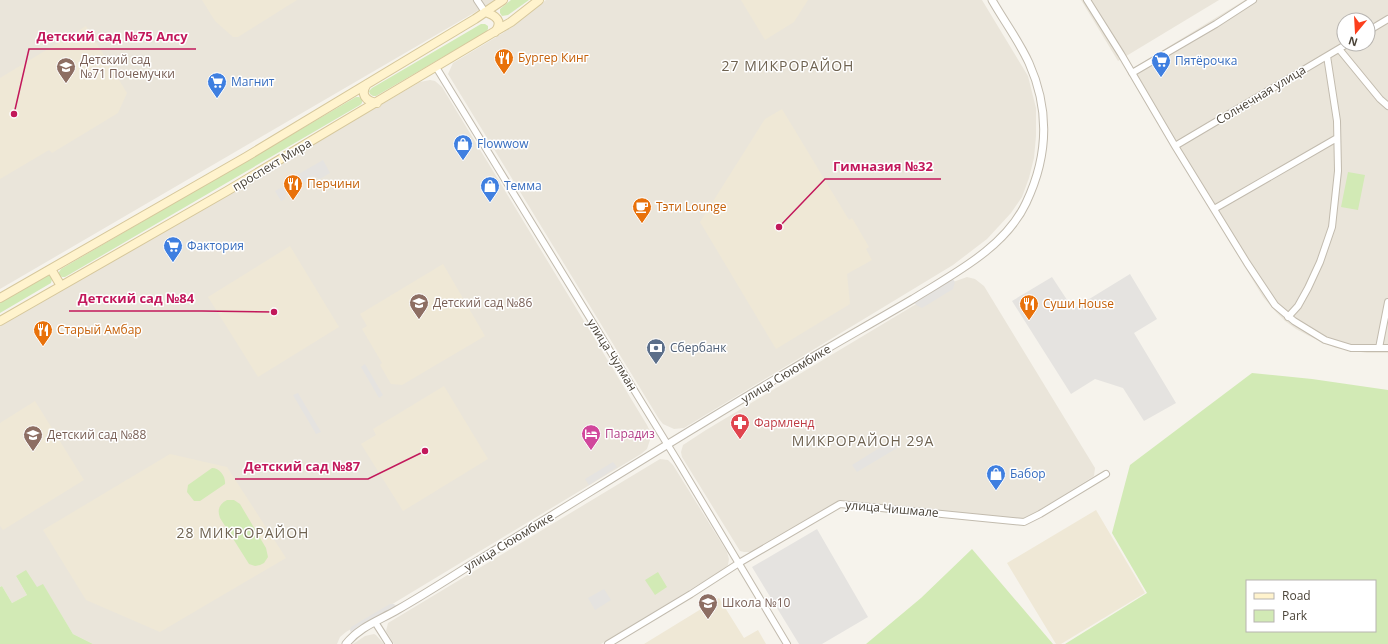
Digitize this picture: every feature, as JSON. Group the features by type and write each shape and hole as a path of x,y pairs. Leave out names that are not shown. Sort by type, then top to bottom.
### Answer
{"main road":[{"name":"проспект Мира","path":"0,298 246,157 503,0"},
{"name":"проспект Мира","path":"0,321 227,191 376,103 511,22 538,0"},
{"path":"485,12 492,14 498,20 498,26 494,32"},
{"path":"367,84 364,92 365,97 369,101 376,103"},
{"path":"51,269 61,286"}],"street":[{"path":"477,0 485,12"},
{"name":"улица Сююмбике","path":"346,644 356,633 427,592 776,378 964,268 986,251 1017,219 1026,203 1037,176 1045,131 1039,90 1028,62 992,0"},
{"path":"1086,0 1121,54 1175,146 1261,286 1275,305 1288,317 1305,329 1325,340 1352,348 1388,348"},
{"path":"1132,73 1216,24 1253,0"},
{"path":"1376,26 1388,19"},
{"name":"Солнечная улица","path":"1175,146 1336,51"},
{"path":"1341,52 1380,99 1388,106"},
{"path":"1288,317 1298,306 1308,288 1320,262 1332,227 1338,171 1337,121 1327,56"},
{"name":"улица Чулман","path":"436,67 667,444 787,644"},
{"path":"1214,209 1337,138"},
{"path":"1379,348 1388,302"},
{"name":"улица Чишмале","path":"608,644 739,563 840,504 1024,522 1106,474"},
{"path":"375,622 389,644"}],"shaded area":[{"path":"0,0 496,0 0,289"},
{"path":"202,0 297,0 238,37 233,37 215,21"},
{"path":"546,0 982,0 1028,76 1036,108 1034,158 1022,197 1011,213 987,239 953,265 684,428 674,429 663,424 659,419 448,74 453,63 503,33"},
{"path":"741,0 808,0 794,22 765,40"},
{"path":"1081,0 1219,0 1118,61"},
{"path":"1245,0 1388,0 1388,353 1367,353 1336,348 1309,336 1285,321 1263,297 1127,72"},
{"name":"Детский сад №71 Почемучки","path":"86,26 127,93 118,113 52,153 49,150 0,179 0,78"},
{"path":"430,80 435,81 442,87 647,425 650,431 650,440 647,449 346,632 340,637 337,644 93,644 73,634 43,585 37,588 16,576 27,595 12,603 2,586 0,587 0,326 420,82"},
{"path":"782,109 849,220 852,218 869,247 866,249 872,260 847,274 850,304 776,349 700,222 765,119"},
{"path":"323,160 330,173 320,179 313,176 286,194 285,199 281,201 275,191 284,186 283,183"},
{"path":"290,246 339,327 258,377 208,297"},
{"name":"Детский сад №86","path":"443,264 485,336 402,385 391,384 380,365 382,363 362,329 367,326 360,314"},
{"path":"1130,274 1157,319 1134,333 1176,403 1144,421 1123,388 1095,379 1071,394 1012,301 1052,277 1073,309"},
{"path":"967,277 975,279 984,286 1095,468 1094,476 1027,518 1023,519 842,500 752,552 740,551 682,457 681,452 683,445 953,282"},
{"path":"952,278 955,282 953,289 922,308 916,305 914,301"},
{"path":"365,364 383,395 379,398 361,367"},
{"path":"444,386 488,459 403,511 361,444 376,435 373,429"},
{"path":"298,393 321,432 316,434 293,395"},
{"name":"Детский сад №88","path":"35,401 84,480 3,530 0,526 0,423"},
{"path":"889,442 896,443 897,448 857,472 852,465"},
{"path":"170,454 227,467 286,558 160,632 86,600 43,530"},
{"path":"660,459 668,460 673,465 727,552 729,559 728,565 724,569 601,644 394,644 386,631 388,623"},
{"path":"613,462 617,467 589,485 585,479"},
{"path":"1096,510 1145,593 1061,644 1056,644 1007,563"},
{"path":"817,529 868,617 822,644 799,644 752,567"},
{"path":"604,589 611,600 595,610 588,598"},
{"name":"Школа №10","path":"719,598 744,638 758,630 766,644 644,644"},
{"path":"390,604 394,604 396,606 395,609 354,633 351,633 351,627"},
{"path":"374,634 384,644 353,644 365,636"}],"green space":[{"path":"511,0 529,0 508,15 502,16 500,9"},
{"path":"481,24 488,26 486,32 376,96 370,94 369,91 372,88"},
{"path":"356,97 362,99 362,103 360,105 65,277 59,275 61,269"},
{"path":"1348,172 1365,175 1358,210 1341,207"},
{"path":"47,275 51,276 51,283 0,313 0,302"},
{"path":"1252,373 1312,379 1388,390 1388,644 1065,644 1147,593 1112,533 1130,465"},
{"path":"212,468 215,468 222,473 225,479 225,484 200,501 194,501 187,492 188,485"},
{"path":"227,500 234,500 240,504 266,548 268,557 264,563 255,566 249,564 220,518 219,508 222,503"},
{"path":"972,549 1053,644 866,644 921,598"},
{"path":"26,570 37,587 43,584 73,634 93,644 0,644 0,587 2,586 12,603 27,595 16,576"},
{"path":"658,572 667,587 655,595 645,580"}],"place":[{"name":"Бургер Кинг","path":"504,75"},
{"name":"Пятёрочка","path":"1161,78"},
{"name":"Детский сад №71 Почемучки","path":"66,84"},
{"name":"Магнит","path":"217,99"},
{"name":"Детский сад №75 Алсу","path":"14,114"},
{"name":"Flowwow","path":"463,161"},
{"name":"Перчини","path":"293,201"},
{"name":"Темма","path":"490,203"},
{"name":"Тэти Lounge","path":"642,224"},
{"name":"Гимназия №32","path":"779,227"},
{"name":"Фактория","path":"173,263"},
{"name":"Детский сад №84","path":"274,312"},
{"name":"Детский сад №86","path":"419,320"},
{"name":"Суши House","path":"1029,321"},
{"name":"Старый Амбар","path":"43,347"},
{"name":"Сбербанк","path":"656,365"},
{"name":"Фармленд","path":"740,440"},
{"name":"Детский сад №87","path":"425,451"},
{"name":"Парадиз","path":"591,451"},
{"name":"Детский сад №88","path":"33,452"},
{"name":"Бабор","path":"996,491"},
{"name":"Школа №10","path":"708,620"}],"district":[{"name":"27 МИКРОРАЙОН","path":"788,66"},
{"name":"МИКРОРАЙОН 29А","path":"863,441"},
{"name":"28 МИКРОРАЙОН","path":"243,533"}]}
